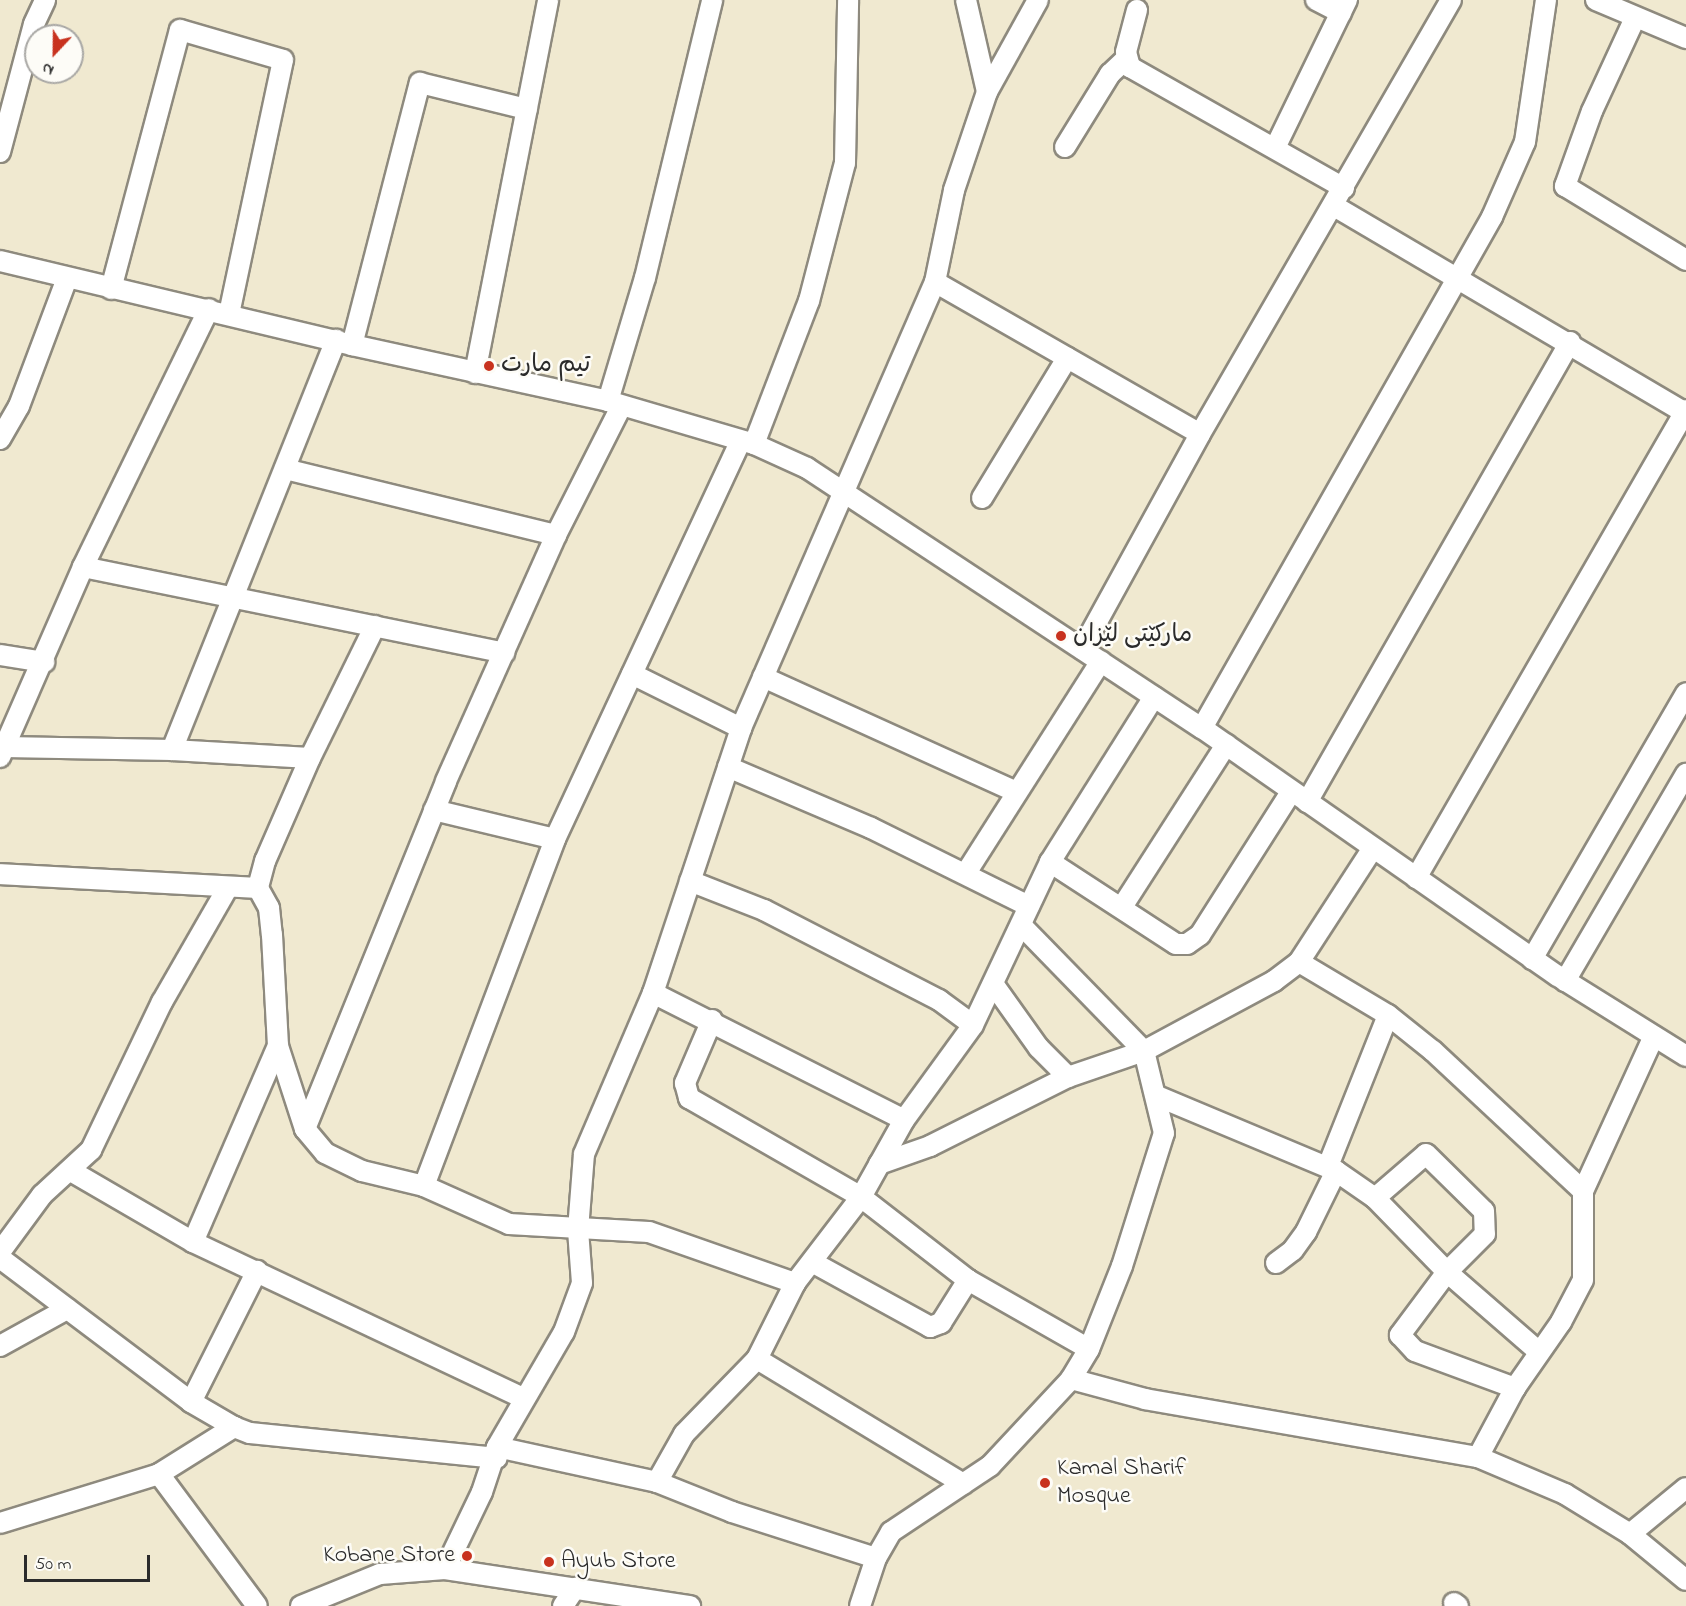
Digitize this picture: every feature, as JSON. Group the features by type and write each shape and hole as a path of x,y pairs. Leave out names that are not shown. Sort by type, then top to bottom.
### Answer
{"street":[{"path":"0,152 8,93 45,0"},
{"path":"475,373 548,0"},
{"path":"305,1129 434,810 615,404 712,0"},
{"path":"424,1186 555,839 632,674 747,443 809,301 845,164 849,0"},
{"path":"966,0 987,92"},
{"path":"446,1569 523,1398 564,1332 582,1283 578,1230 584,1155 653,993 741,728 935,282 954,190 987,92 1038,0"},
{"path":"1275,148 1344,6 1316,0"},
{"path":"1082,649 1200,434 1334,206 1451,0"},
{"path":"1202,728 1492,217 1525,142 1546,0"},
{"path":"1596,0 1686,38"},
{"path":"1065,147 1110,74 1125,60 1137,10"},
{"path":"1635,18 1592,111 1565,186 1686,260"},
{"path":"111,289 180,30 283,60 229,313"},
{"path":"1125,60 1130,67 1344,188"},
{"path":"172,750 285,468 344,343 420,83 528,109"},
{"path":"1334,206 1457,280 1570,342 1685,412 1416,878"},
{"path":"0,261 111,289 229,313 344,343 615,404 747,443 807,468 1202,728 1565,981 1686,1056"},
{"path":"0,439 9,404 67,278"},
{"path":"935,282 1200,434"},
{"path":"209,309 83,567 44,662 2,752 172,750 310,758"},
{"path":"1050,862 1176,944 1200,935 1299,797 1570,342"},
{"path":"982,498 1067,358"},
{"path":"285,468 556,535"},
{"path":"83,567 504,653"},
{"path":"375,626 310,758 265,861 258,888 269,908 278,1046 305,1129 325,1153 363,1171 424,1186 509,1224 578,1230 609,1228 649,1232 795,1283"},
{"path":"0,655 44,662"},
{"path":"966,873 1101,662"},
{"path":"632,674 741,728"},
{"path":"763,677 1016,792"},
{"path":"1532,958 1686,693"},
{"path":"657,1482 684,1434 757,1359 795,1283 861,1197 903,1120 973,1025 994,985 1050,862 1155,697"},
{"path":"1122,907 1226,746"},
{"path":"728,767 966,873 1029,906"},
{"path":"1565,981 1686,774"},
{"path":"434,810 555,839"},
{"path":"879,1164 930,1146 1068,1077 1144,1051 1274,981 1299,962 1373,848"},
{"path":"0,874 227,889 258,888"},
{"path":"690,881 784,920 939,1000 973,1025"},
{"path":"0,1252 42,1195 71,1171 91,1150 162,1002 227,889"},
{"path":"860,1606 876,1558 891,1532 990,1466 1071,1379 1089,1349 1122,1266 1164,1133 1157,1096 1144,1051 1021,925"},
{"path":"1299,962 1388,1015 1486,1098 1583,1191"},
{"path":"994,985 1039,1048 1068,1077"},
{"path":"653,993 712,1020 903,1120"},
{"path":"1276,1263 1293,1250 1306,1232 1388,1015"},
{"path":"712,1020 685,1083 689,1098 861,1197 968,1280 1089,1349"},
{"path":"1478,1457 1515,1388 1583,1280 1583,1191 1654,1036"},
{"path":"194,1242 278,1046"},
{"path":"1157,1096 1332,1168 1375,1198 1447,1272 1539,1352"},
{"path":"1375,1198 1419,1157 1426,1154 1434,1159 1484,1211 1487,1223 1485,1234 1447,1272 1400,1335 1415,1351 1515,1388"},
{"path":"71,1171 194,1242 523,1398"},
{"path":"0,1258 191,1402 234,1427 250,1433 497,1452 657,1482 732,1512 876,1558"},
{"path":"812,1262 930,1327 941,1323 968,1280"},
{"path":"191,1402 257,1271"},
{"path":"0,1346 67,1309"},
{"path":"757,1359 963,1484"},
{"path":"1071,1379 1145,1399 1478,1457 1565,1494 1630,1534 1686,1580"},
{"path":"0,1523 159,1474 234,1427"},
{"path":"159,1474 257,1606"},
{"path":"1630,1534 1686,1488"},
{"path":"301,1606 380,1574 446,1569 690,1606"},
{"path":"563,1606 575,1588"}],"place":[{"name":"تيم مارت","path":"489,366"},
{"name":"مارکێتی لێزان","path":"1061,636"},
{"name":"Kamal Sharif Mosque","path":"1045,1483"},
{"name":"Kobane Store","path":"467,1556"},
{"name":"Ayub Store","path":"549,1562"}]}
